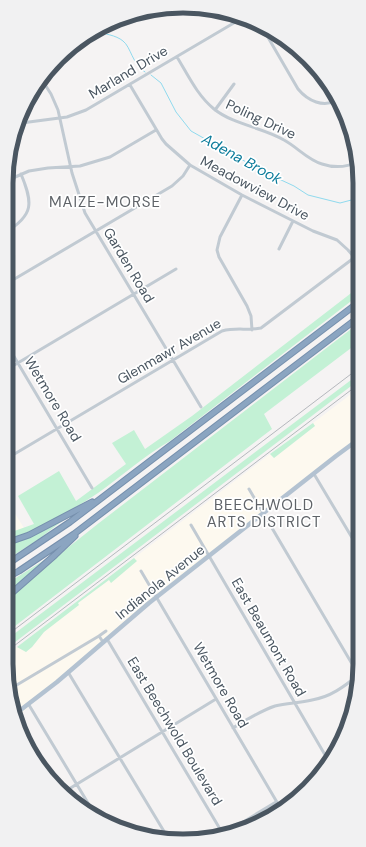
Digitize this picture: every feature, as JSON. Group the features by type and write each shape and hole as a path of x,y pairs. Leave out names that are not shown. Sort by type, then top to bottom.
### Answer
{"highway":[{"path":"13,561 64,526 353,307"},
{"path":"13,574 88,523 353,322"},
{"path":"13,541 29,535 82,508 112,490"},
{"path":"13,592 55,555 88,523"}],"main road":[{"name":"Indianola Avenue","path":"20,711 29,705 156,597 353,444"}],"street":[{"name":"Marland Drive","path":"24,123 67,117 86,110 236,22"},
{"path":"267,35 302,94 319,104 332,102"},
{"name":"Poling Drive","path":"177,57 201,96 225,116 238,122 264,130 284,140 316,162 334,166 345,166 352,164"},
{"path":"216,110 234,84"},
{"name":"Garden Road","path":"45,85 51,94 59,118 70,167 85,213 201,407"},
{"name":"Meadowview Drive","path":"130,85 156,130 166,144 190,165 242,195 313,231 337,240 353,256"},
{"path":"13,178 29,171 80,166 110,157 156,130"},
{"path":"13,280 177,183 190,165"},
{"path":"13,228 19,224 27,212 29,197 21,174"},
{"path":"242,195 220,237 217,250 219,257 247,306 251,316 252,330 261,328 267,324 353,258"},
{"path":"278,249 293,221"},
{"path":"13,366 176,269"},
{"name":"Glenmawr Avenue","path":"13,455 222,331 231,328 252,330"},
{"name":"Wetmore Road","path":"13,353 92,488"},
{"path":"314,474 353,539"},
{"path":"249,489 353,666"},
{"name":"East Beaumont Road","path":"191,525 326,756"},
{"name":"Wetmore Road","path":"141,571 278,804"},
{"path":"14,687 106,631"},
{"name":"East Beechwold Boulevard","path":"99,636 105,640 222,829"},
{"path":"68,672 165,833"},
{"path":"233,728 274,707 330,695 353,679"},
{"path":"68,789 216,699"},
{"path":"29,705 90,805"},
{"path":"237,825 276,802"}],"shaded area":[{"path":"353,393 353,444 157,597 21,714 14,686 13,650 17,647 26,652 44,632 78,603 109,580 111,582 136,561 134,558 270,454 274,458 315,426 313,423"},
{"path":"13,510 24,528 13,532"}],"green space":[{"path":"353,292 353,300 170,441 76,507 54,520 13,539 13,532 34,524 18,496 59,471 76,501 126,464 112,443 134,430 145,449 192,416"},
{"path":"353,328 353,347 264,414 272,429 13,628 13,596 65,550"},
{"path":"353,379 353,385 13,644 13,635"},
{"path":"313,423 315,426 274,458 270,454"},
{"path":"66,518 39,539 13,556 13,543 38,533"},
{"path":"134,558 137,561 111,583 109,580 78,603 79,605 44,632 26,652 17,647"},
{"path":"46,559 47,560 13,589 13,580"}],"waterway":[{"name":"Adena Brook","path":"103,33 123,41 128,47 137,65 145,72"},
{"name":"Adena Brook","path":"151,75 161,83 176,112 191,131 308,195 340,203 353,200"}],"railway":[{"path":"13,631 353,373"},
{"path":"13,647 353,389"}],"district":[{"name":"MAIZE-MORSE","path":"105,202"},
{"name":"BEECHWOLD ARTS DISTRICT","path":"264,514"}]}
